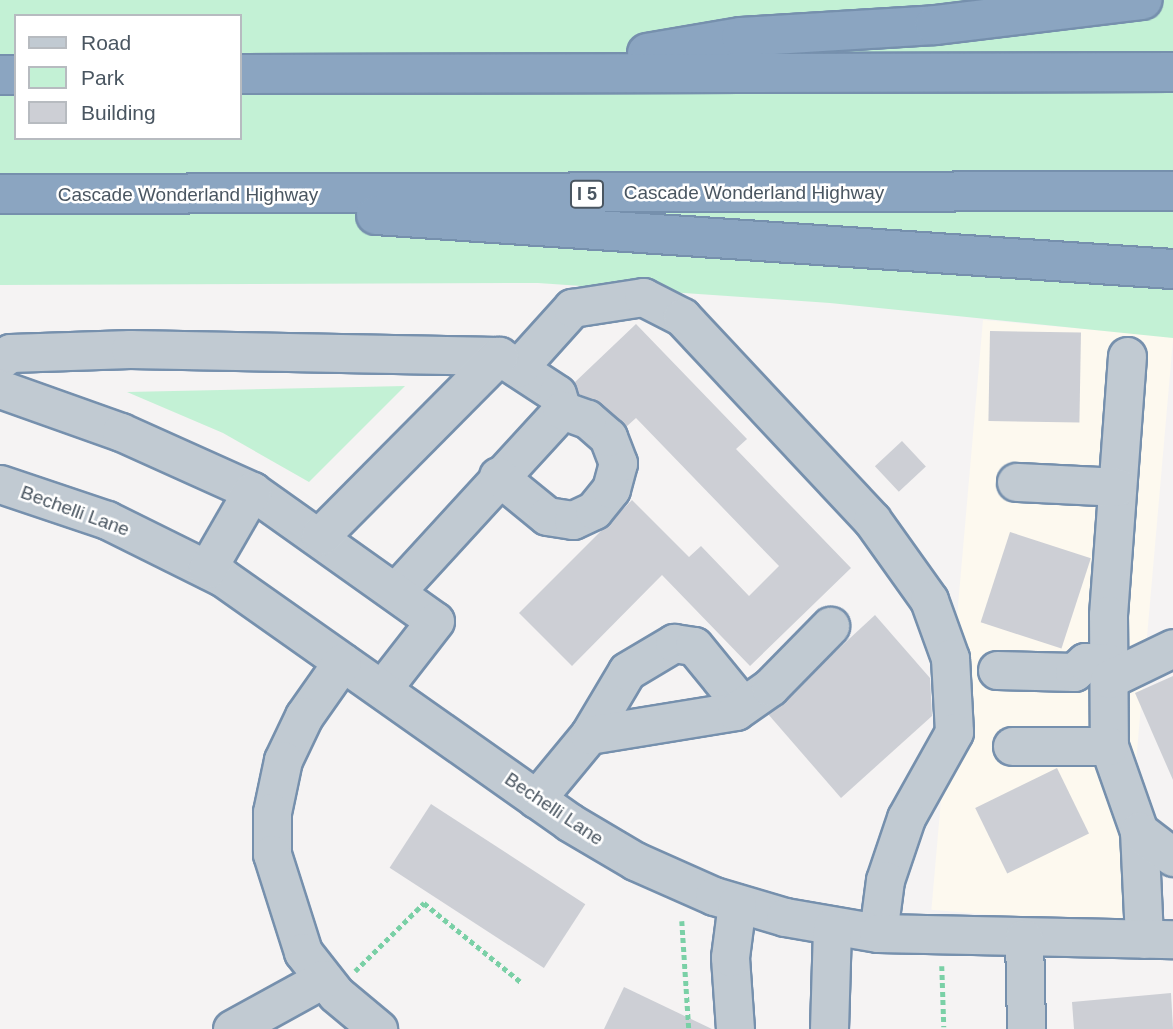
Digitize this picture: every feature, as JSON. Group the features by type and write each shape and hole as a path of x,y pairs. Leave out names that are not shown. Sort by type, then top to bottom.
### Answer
{"highway":[{"path":"522,74 741,37 948,24 1143,0"},
{"path":"242,75 1173,72"},
{"name":"Cascade Wonderland Highway","path":"0,194 1173,191"},
{"path":"218,195 436,222 880,245 1173,269"}],"street":[{"path":"320,536 509,362 572,308 643,297 682,317 872,520 929,600 950,658 957,708 954,733 906,818 885,880 878,933"},
{"path":"0,360 10,353 130,349 509,362 557,394 562,410"},
{"path":"1127,356 1117,486 1109,671 1109,746 1139,831 1159,939"},
{"path":"0,389 121,432 253,491 320,536 435,621 382,689"},
{"path":"396,591 562,410"},
{"path":"499,476 547,516 573,520 594,510 611,489 618,463 608,437 587,419 562,410"},
{"path":"1016,482 1117,486"},
{"name":"Bechelli Lane","path":"0,484 107,520 207,569 536,799 635,861 737,903 832,927 878,933 1159,939"},
{"path":"207,569 253,491"},
{"path":"589,735 743,706 830,626"},
{"path":"536,799 589,735 627,671 674,643 694,646 743,706"},
{"path":"998,670 1074,672 1085,662 1109,671 1173,648"},
{"path":"342,662 304,716 283,760 270,833 285,913 323,979 378,1029"},
{"path":"1012,746 1109,746"},
{"path":"1139,831 1173,857"},
{"path":"735,1029 730,957 737,903"},
{"path":"829,1029 832,927"},
{"path":"1024,937 1026,1029"},
{"path":"232,1029 323,979"}],"path":[{"path":"364,961 424,903 522,983"},
{"path":"682,921 689,1029"},
{"path":"942,965 944,1027"}],"shaded area":[{"path":"983,320 1173,337 1122,926 931,910"}],"green space":[{"path":"0,0 1173,0 1173,338 830,303 538,283 0,285"},
{"path":"405,386 309,482 223,433 127,392"}],"building":[{"path":"636,324 747,439 736,449 851,568 750,666 662,575 572,666 519,613 632,500 689,557 701,546 749,596 779,566 636,418 626,427 600,403 579,394 574,383"},
{"path":"990,331 1081,333 1079,423 988,421"},
{"path":"902,441 926,467 899,492 875,466"},
{"path":"1010,532 1091,558 1061,649 981,622"},
{"path":"875,615 930,678 932,716 841,798 768,714"},
{"path":"1173,676 1173,780 1135,693"},
{"path":"1057,768 1089,834 1007,874 975,808"},
{"path":"431,804 585,904 544,968 390,868"},
{"path":"624,987 712,1029 604,1029"},
{"path":"1171,993 1173,1029 1074,1029 1072,1002"}]}
